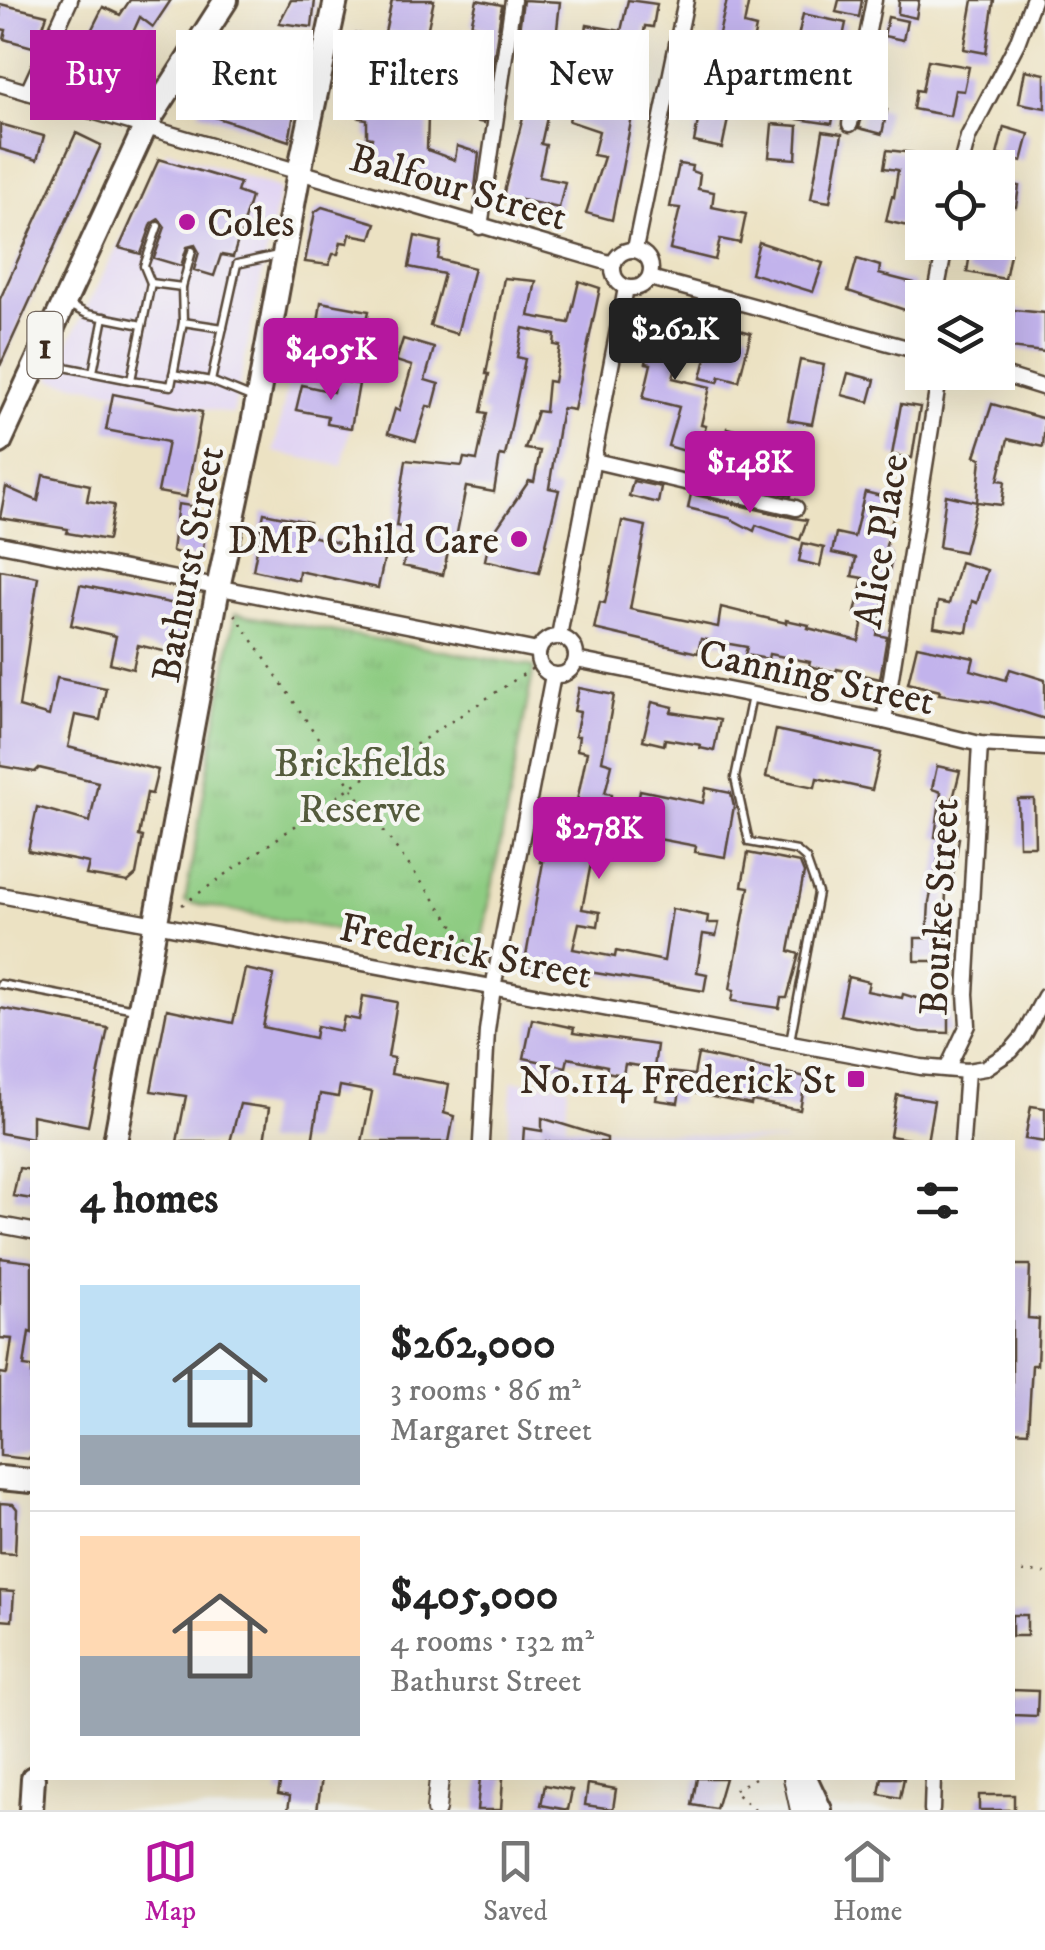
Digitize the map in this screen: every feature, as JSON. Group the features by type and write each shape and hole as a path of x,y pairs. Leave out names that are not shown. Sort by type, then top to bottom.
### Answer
{"highway":[{"name":"1","path":"0,442 146,124 226,0"},
{"name":"Bathurst Street","path":"115,1140 218,588 336,0"},
{"path":"0,1478 30,1481"},
{"path":"31,1810 34,1780"},
{"path":"806,1780 820,1810"}],"street":[{"path":"28,92 70,0"},
{"path":"480,227 512,0"},
{"path":"635,250 686,0"},
{"path":"850,124 874,0"},
{"path":"965,150 1017,44 1033,0"},
{"name":"Balfour Street","path":"0,84 613,264"},
{"path":"635,250 619,255 613,264 614,276 626,288 637,288 650,278"},
{"path":"635,250 650,260 650,278"},
{"path":"650,278 905,347"},
{"path":"560,636 626,288"},
{"path":"1015,379 1045,388"},
{"name":"Alice Place","path":"884,721 937,390"},
{"path":"595,461 796,508"},
{"path":"0,544 538,651"},
{"path":"553,675 539,663 538,651 544,641 560,636"},
{"path":"553,675 570,670 576,660 575,647 560,636"},
{"name":"Canning Street","path":"576,660 980,744 1045,748"},
{"path":"481,1140 493,988 553,675"},
{"name":"Bourke Street","path":"947,1069 968,1024 966,994 980,744"},
{"name":"Frederick Street","path":"0,895 921,1067 967,1071"},
{"path":"967,1071 985,1068 1011,1051 1045,996"},
{"name":"Bourke Street","path":"962,1140 967,1071"},
{"path":"0,1225 30,1231"},
{"path":"436,1810 438,1780"},
{"path":"794,1780 800,1810"},
{"path":"932,1810 933,1780"}],"lane":[{"path":"131,380 150,283 144,266 158,226"},
{"path":"38,362 171,386 183,322 182,287 192,252"},
{"path":"211,381 237,264 284,253"},
{"path":"150,283 182,287"},
{"path":"65,303 87,314 142,325"},
{"path":"93,372 104,317"},
{"path":"183,322 223,328"},
{"path":"173,374 211,381 258,400"},
{"path":"752,696 735,778 749,842 797,851 806,860 818,893 790,1042"},
{"path":"0,984 141,1010"}],"path":[{"path":"235,614 352,787 462,938 476,946"},
{"path":"182,905 534,667"},
{"path":"1015,1571 1045,1573"},
{"path":"751,1780 733,1791 755,1810"}],"shaded area":[{"path":"167,150 280,188 233,414 50,379"},
{"path":"297,339 366,354 342,466 274,452"},
{"path":"512,1081 568,1086 566,1126 765,1140 507,1140"}],"green space":[{"name":"Brickfields Reserve","path":"235,614 534,667 479,956 185,902"}],"building":[{"path":"130,0 171,0 153,27 140,17 134,30 92,30 103,7 120,15"},
{"path":"291,0 315,0 312,27 279,23"},
{"path":"392,0 434,0 427,30 385,30"},
{"path":"477,0 502,5 494,57 494,30 471,25"},
{"path":"523,0 560,2 557,30 519,30"},
{"path":"628,0 657,4 653,27 621,30"},
{"path":"727,0 749,0 744,25 756,30 720,30"},
{"path":"839,0 862,0 859,17 836,12"},
{"path":"899,0 919,0 916,18 898,14"},
{"path":"973,0 994,0 986,53 964,49"},
{"path":"0,4 47,15 42,30 30,30 30,46 4,39 6,30 0,29"},
{"path":"803,14 846,23 845,30 800,30"},
{"path":"888,17 907,21 903,40 888,37"},
{"path":"587,25 615,30 586,30"},
{"path":"928,60 969,67 964,91 955,90 950,116 913,109 916,90 922,91"},
{"path":"1025,70 1045,74 1045,108 1019,103"},
{"path":"224,120 293,120 289,141"},
{"path":"367,120 428,120 427,150 455,160 457,146 479,153 475,189 448,185 447,192 425,184 427,176 366,165 372,138 367,137"},
{"path":"522,120 546,120 539,177 565,182 559,208 503,196"},
{"path":"631,120 612,220 586,213 604,157 593,155 599,131 569,121"},
{"path":"698,120 728,120 722,148 694,142"},
{"path":"861,120 885,120 882,134 859,128"},
{"path":"0,124 44,136 37,160 0,149"},
{"path":"772,124 798,126 796,159 769,157"},
{"path":"1004,127 1029,134 1022,161 1015,159 1015,150 998,150"},
{"path":"823,131 842,134 830,202 811,199"},
{"path":"76,133 101,145 0,366 0,299"},
{"path":"887,150 905,152 905,225 886,221 898,170 884,168"},
{"name":"Coles","path":"159,159 240,183 237,192 251,197 233,257 221,255 214,276 194,270 199,252 195,245 187,247 181,266 154,258 165,227 159,219 152,223 141,254 119,248"},
{"path":"679,164 692,166 691,171 700,174 698,189 714,192 712,207 746,214 740,243 720,239 715,260 670,249 680,208 670,207"},
{"path":"322,207 376,223 371,238 350,234 348,243 341,242 329,265 305,262 315,212"},
{"path":"415,236 441,242 438,259 474,268 457,334 430,326 444,274 409,267"},
{"path":"759,242 823,263 813,292 751,273"},
{"path":"857,259 880,266 879,274 905,281 905,310 848,291"},
{"path":"969,260 1009,260 1005,279 967,272"},
{"path":"504,278 536,281 529,316 569,323 579,281 600,288 574,410 562,408 549,488 559,490 539,573 485,560 490,538 529,481 534,482 540,451 525,449 537,411 545,412 548,381 554,382 560,346 554,345 555,335 523,328 517,357 525,359 494,492 466,487 456,538 451,537 443,575 403,566 411,529 396,526 406,460 462,466 464,458 477,460 487,413 481,412 486,374"},
{"path":"321,302 369,311 367,320 377,322 372,357 315,343"},
{"path":"1015,310 1045,313 1045,352 1015,349"},
{"path":"656,311 688,322 673,378 710,387 698,455 668,446 679,407 643,398"},
{"path":"715,323 751,333 739,381 720,376 718,382 701,378"},
{"path":"403,339 434,348 425,380 439,384 433,407 427,406 416,441 388,433 412,366 396,361"},
{"path":"800,360 824,365 812,424 788,420"},
{"path":"848,373 875,380 869,402 842,395"},
{"path":"335,380 359,384 351,428 327,424 328,416 296,410 302,385 333,392"},
{"path":"113,394 202,412 186,497 158,492 168,442 106,430"},
{"path":"901,404 920,407 912,458 892,455"},
{"path":"992,404 1045,419 1043,447 1008,439 998,480 1005,481 1002,505 977,502 981,458 975,456"},
{"path":"727,428 761,442 758,455 797,463 791,496 767,490 769,481 739,474 740,467 721,463"},
{"path":"43,475 90,485 87,501 114,505 108,540 0,518 6,487 38,501"},
{"path":"633,481 661,487 658,503 629,496"},
{"path":"865,492 897,500 885,550 890,551 891,562 877,635 887,637 880,679 769,654 768,659 745,655 747,647 701,639 698,653 594,629 600,602 605,603 622,521 646,526 630,609 718,627 721,607 809,625 808,628 859,641 864,615 855,613 863,578 852,576 856,558 832,553 836,533 854,537"},
{"path":"691,494 807,520 800,540 756,525 754,531 729,518 688,508"},
{"path":"946,495 977,502 964,552 939,547"},
{"path":"178,504 191,506 188,524 206,527 202,555 197,559 172,551"},
{"path":"264,513 309,522 307,535 385,555 378,588 299,571 298,580 253,570"},
{"path":"803,543 824,548 820,566 799,561"},
{"path":"960,562 987,570 977,603 972,601 967,632 934,627 938,602 949,604"},
{"path":"0,570 38,577 19,707 49,716 57,678 106,688 100,720 75,715 68,747 158,770 152,794 147,793 136,875 128,882 86,875 89,863 28,851 37,807 90,822 98,782 39,768 35,772 0,766"},
{"path":"80,585 190,607 180,655 138,645 133,669 110,663 116,636 71,625"},
{"path":"917,646 974,658 971,670 1006,680 1010,669 1045,680 1045,719 908,683"},
{"path":"579,688 614,695 602,761 612,764 605,793 612,794 605,829 598,828 582,909 600,912 598,926 579,923 573,949 615,957 616,951 664,961 672,909 708,916 707,923 719,923 716,936 703,934 697,972 707,974 704,991 589,972 588,979 524,967 545,831 570,835 587,752 577,750 579,736 575,736 580,712 574,711"},
{"path":"652,702 673,707 671,712 720,720 714,751 665,739 664,745 643,740"},
{"path":"776,730 881,753 872,790 817,778 815,787 766,777"},
{"path":"937,766 960,771 952,803 957,803 954,826 947,825 945,836 959,838 950,893 946,892 944,939 949,939 949,961 915,961 915,938 927,938 929,902 943,838 935,837 941,792 932,789"},
{"path":"706,788 731,793 734,806 725,857 695,852 696,846 632,834 640,790 703,803"},
{"path":"1018,799 1034,799 1035,846 1019,846"},
{"path":"748,853 800,863 804,873 789,951 799,954 787,998 781,998 779,1008 732,1001 734,990 730,989 749,887 742,886"},
{"path":"245,969 274,975 263,1027 315,1038 317,1026 341,1031 344,1017 359,1020 363,996 397,1002 388,1057 394,1058 391,1074 449,1084 444,1113 454,1116 449,1140 362,1140 372,1092 340,1086 338,1097 320,1094 312,1140 264,1140 269,1108 240,1104 231,1140 177,1140 186,1096 151,1091 167,1009 233,1023"},
{"path":"848,977 869,982 867,991 949,1001 949,1033 920,1032 840,1015"},
{"path":"0,1008 108,1028 88,1126 32,1115 32,1139 0,1133"},
{"path":"532,1019 574,1028 573,1033 657,1045 654,1068 625,1064 623,1075 606,1072 607,1066 568,1058 566,1067 524,1058"},
{"path":"698,1054 806,1077 800,1110 752,1101 751,1105 680,1090 678,1103 656,1100 660,1071 694,1075"},
{"path":"897,1095 934,1101 927,1140 890,1136"},
{"path":"1031,1106 1045,1108 1045,1142 1025,1139"},
{"path":"542,1118 607,1140 523,1140 524,1128 542,1131"},
{"path":"19,1168 30,1170 30,1199 13,1196"},
{"path":"0,1258 30,1262 30,1332 24,1366 30,1367 28,1459 0,1456 0,1373 7,1374 12,1339 0,1338"},
{"path":"1015,1265 1030,1265 1028,1318 1039,1319 1028,1432 1015,1431"},
{"path":"0,1503 13,1504 17,1509 15,1554 0,1553"},
{"path":"0,1591 14,1592 12,1621 0,1620"},
{"path":"1015,1615 1027,1615 1027,1636 1015,1636"},
{"path":"1015,1690 1038,1691 1037,1716 1015,1715"},
{"path":"281,1780 322,1780 317,1810 288,1810 290,1796 278,1794"},
{"path":"480,1780 503,1780 501,1810 477,1810"},
{"path":"697,1780 724,1780 716,1809 692,1805"},
{"path":"882,1780 904,1780 900,1798 879,1794"},
{"path":"588,1784 616,1789 613,1809 585,1805"},
{"path":"545,1785 572,1790 568,1810 541,1805"},
{"path":"979,1795 1014,1795 1014,1810 979,1810"}],"place":[{"name":"Coles","path":"187,222"},
{"name":"DMP Child Care","path":"519,539"},
{"name":"No.114 Frederick St","path":"856,1079"}]}
